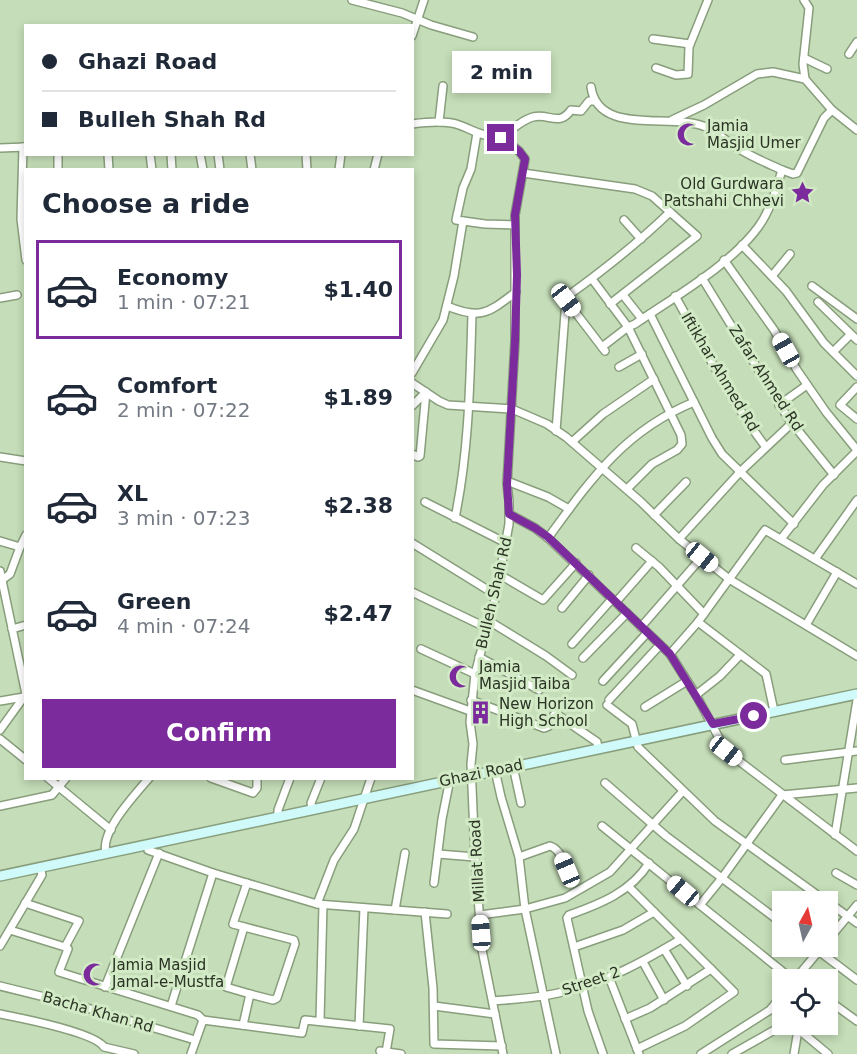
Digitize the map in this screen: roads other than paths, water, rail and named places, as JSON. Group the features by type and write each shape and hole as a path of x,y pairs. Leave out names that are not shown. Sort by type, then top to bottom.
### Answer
{"main road":[{"name":"Ghazi Road","path":"0,876 774,711 857,697"}],"street":[{"path":"352,0 418,18 431,25 473,37"},
{"path":"414,30 424,0"},
{"path":"656,68 676,75 688,75 690,44 708,0"},
{"path":"804,0 809,8 804,58 805,79"},
{"path":"652,39 690,44"},
{"path":"849,54 857,42"},
{"path":"804,58 827,69"},
{"path":"671,120 764,72 783,73 805,79 832,110 857,130"},
{"path":"439,122 443,86"},
{"path":"591,87 594,101 611,115 651,121 671,120 706,127 743,152 793,174 797,173 824,118 832,110"},
{"path":"414,124 439,122 458,124 477,133 499,135 533,117 561,119 571,110 581,111 589,101 594,101"},
{"path":"477,133 471,169 463,188 456,220 515,225"},
{"path":"499,135 525,159 523,172 635,189 652,196 697,236 610,304"},
{"path":"0,148 24,147 21,219 24,244"},
{"path":"566,300 603,349 628,327 702,278 742,245 759,226 766,214 782,170"},
{"name":"Bulleh Shah Rd","path":"473,774 471,700 479,657 496,595 509,514 507,481 516,292 515,215 523,172"},
{"path":"556,430 566,300 569,295 641,239 670,212"},
{"path":"624,220 641,239"},
{"path":"414,370 443,320 463,221"},
{"path":"742,245 772,276 833,352 857,376"},
{"path":"772,276 790,254"},
{"path":"724,260 774,330 807,385 857,451 834,475 781,540"},
{"name":"Zafar Ahmed Rd","path":"702,278 779,405 834,475"},
{"path":"592,279 628,327 681,435 682,444 677,450 651,464 627,489"},
{"path":"812,286 857,319"},
{"path":"447,306 472,314 486,311 516,292"},
{"path":"0,298 17,295"},
{"path":"623,295 642,319"},
{"name":"Iftikhar Ahmed Rd","path":"675,296 730,394 765,446"},
{"path":"818,302 857,340"},
{"path":"455,518 462,483 469,406 472,314"},
{"path":"650,314 722,454 794,524"},
{"path":"833,352 850,335"},
{"path":"619,368 642,354"},
{"path":"572,442 603,414 654,379"},
{"path":"414,384 448,405 512,409 547,424 572,442 627,489 679,539 729,579 857,656"},
{"path":"779,405 807,385"},
{"path":"857,387 840,405 857,419"},
{"path":"414,404 426,393"},
{"path":"414,455 420,456 426,393"},
{"path":"548,537 601,467 631,438 670,413 694,402"},
{"path":"679,539 765,446 792,423"},
{"path":"0,457 24,461"},
{"path":"507,481 548,497 569,509"},
{"path":"654,515 686,482"},
{"path":"425,502 506,543"},
{"path":"815,559 856,505"},
{"path":"509,514 548,537 670,654 713,724 726,751 857,851"},
{"path":"670,654 698,622 765,531 857,584"},
{"path":"2,580 10,574 24,539"},
{"path":"0,541 20,547"},
{"path":"414,544 496,595"},
{"path":"636,548 678,586 704,614"},
{"path":"641,627 702,557"},
{"path":"572,644 652,561"},
{"path":"500,575 543,600 576,563"},
{"path":"0,571 24,690"},
{"path":"806,625 837,572"},
{"path":"562,608 589,575"},
{"path":"414,593 488,624 546,656 572,675"},
{"path":"583,658 627,613"},
{"path":"698,622 766,674 774,711"},
{"path":"12,629 24,626"},
{"path":"603,681 647,633"},
{"path":"660,645 608,702 632,724 638,747 715,821 813,891"},
{"path":"421,649 475,674"},
{"path":"696,695 720,676 740,655"},
{"path":"479,657 539,690"},
{"path":"645,707 687,681"},
{"path":"414,691 470,711"},
{"path":"0,701 24,695"},
{"path":"0,730 24,696"},
{"path":"835,835 843,790 854,751 857,697"},
{"path":"471,700 544,728 549,726 556,714 597,742 598,748"},
{"path":"0,739 24,758"},
{"path":"785,760 854,751"},
{"path":"513,766 521,803"},
{"path":"495,770 519,857 525,909 556,1054"},
{"name":"Millat Road","path":"473,774 475,857 482,950 502,1050"},
{"path":"435,883 442,819 450,779"},
{"path":"50,780 111,830"},
{"path":"0,807 52,795 65,780"},
{"path":"106,853 104,846 111,830 147,780"},
{"path":"216,780 252,793 255,792 257,780"},
{"path":"278,816 289,780"},
{"path":"312,809 311,803 320,780"},
{"path":"320,1020 320,904 334,860 354,829 370,780"},
{"path":"605,783 654,825 772,916"},
{"path":"700,905 782,795 857,788"},
{"path":"480,915 525,909 565,898 610,872 683,791"},
{"path":"602,826 783,969"},
{"path":"148,845 148,850 213,873 320,904 447,914"},
{"path":"519,857 550,846 554,847 558,850 567,870"},
{"path":"105,987 159,853"},
{"path":"395,910 405,853"},
{"path":"438,854 475,857"},
{"path":"603,1054 588,1011 567,918 629,887 641,877 649,863"},
{"path":"0,946 42,875 40,867"},
{"path":"171,1006 213,873"},
{"path":"836,873 857,885"},
{"path":"244,927 226,987 277,999 295,943 294,940 233,924 247,883"},
{"path":"609,977 638,1052 685,1026 733,994 733,991 629,887"},
{"path":"25,903 79,921 65,947"},
{"path":"838,928 857,905"},
{"path":"359,1026 364,908"},
{"path":"838,910 857,923"},
{"path":"425,912 434,1006 433,1054"},
{"path":"574,947 623,930 654,912"},
{"path":"10,930 68,949 59,972 171,1006 198,1015 203,1020 302,1033 305,1020 391,1029 383,1052 401,1054"},
{"name":"Street 2","path":"493,1001 544,996 583,986 643,962 681,939"},
{"path":"664,949 687,986"},
{"path":"829,957 857,980"},
{"path":"643,962 664,1000"},
{"path":"625,1019 664,1000 711,969"},
{"name":"Bacha Khan Rd","path":"0,986 77,1005 195,1040"},
{"path":"243,1025 250,994"},
{"path":"434,1006 495,1014"},
{"path":"838,1007 857,1021"},
{"path":"701,1054 772,1008"},
{"path":"0,1014 65,1029 100,1041 104,1047 134,1054"},
{"path":"191,1054 203,1020"},
{"path":"732,1054 772,1031"},
{"path":"794,1054 798,1035"},
{"path":"808,1035 828,1054"},
{"path":"434,1044 502,1050"}],"place":[{"name":"Jamia Masjid Umer","path":"689,135"},
{"name":"Old Gurdwara Patshahi Chhevi","path":"802,193"},
{"name":"Jamia Masjid Taiba","path":"461,676"},
{"name":"New Horizon High School","path":"481,713"},
{"name":"Jamia Masjid Jamal-e-Mustfa","path":"94,974"}]}
